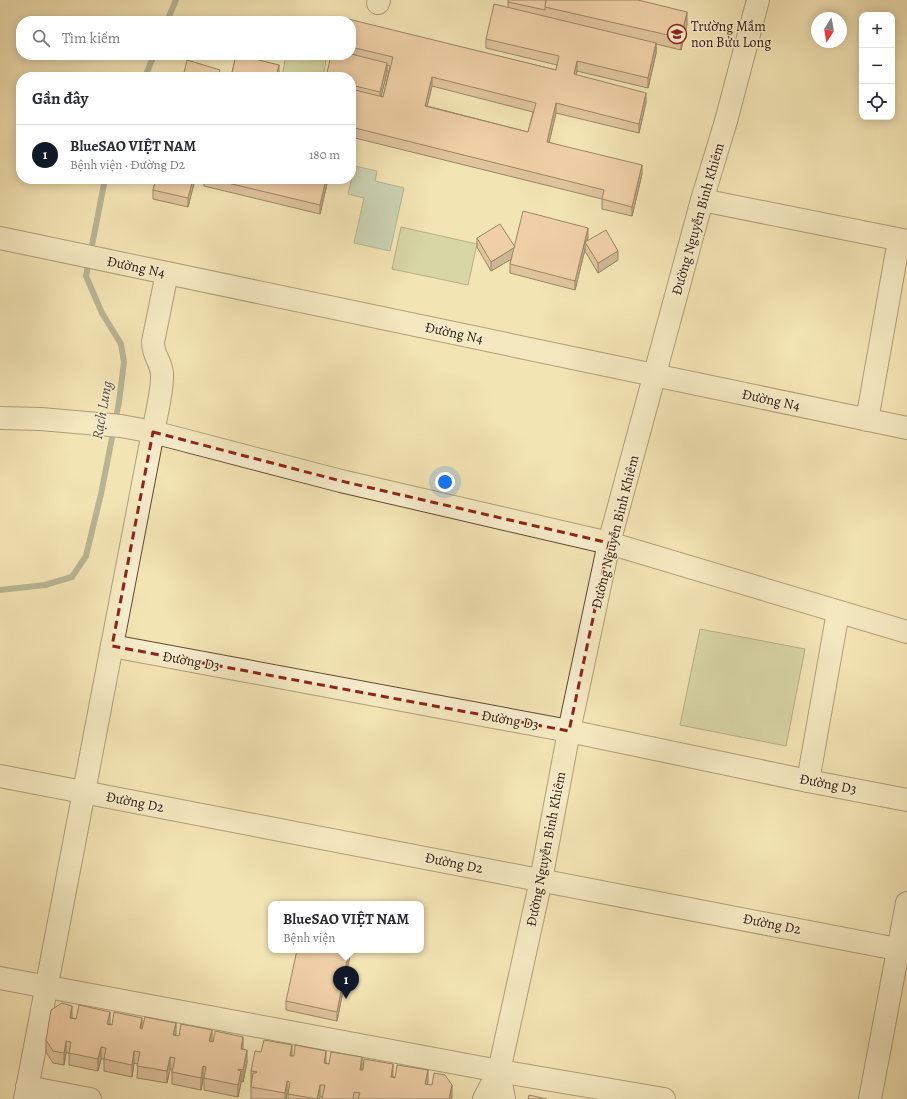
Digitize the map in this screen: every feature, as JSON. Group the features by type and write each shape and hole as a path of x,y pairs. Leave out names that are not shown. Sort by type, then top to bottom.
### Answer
{"street":[{"name":"Đường Nguyễn Bỉnh Khiêm","path":"499,1071 541,880 569,731 609,543 758,0"},
{"path":"702,200 903,241 867,420"},
{"name":"Đường N4","path":"0,238 907,428"},
{"path":"90,1099 26,1093 153,432 162,378 160,362 155,356 153,350 153,342 167,273"},
{"path":"0,418 41,419 153,432 340,481 609,543 907,632"},
{"path":"808,781 838,612"},
{"name":"Đường D3","path":"112,646 569,731 907,800"},
{"name":"Đường D2","path":"0,776 902,950"},
{"path":"870,1099 902,950 907,903"},
{"path":"0,978 499,1071 664,1099"},
{"path":"484,1099 499,1071"},
{"path":"499,1071 504,1099"}],"highlighted area":[{"path":"153,432 341,481 609,543 569,731 112,646"}],"green space":[{"path":"285,60 326,60 324,72 283,72"},
{"path":"401,227 477,244 468,285 392,269"},
{"path":"700,629 805,649 786,746 680,725"}],"water":[{"path":"356,166 377,171 375,181 404,188 390,251 354,243 364,198 348,194 350,184 356,184"}],"building":[{"path":"508,0 546,0 545,10 508,2"},
{"path":"546,0 638,0 687,12 681,38 545,7"},
{"path":"494,4 656,43 648,78 577,61 574,74 646,93 639,124 556,103 547,142 642,165 632,207 602,199 604,190 356,128 356,90 383,97 393,57 356,48 356,21 556,70 559,56 486,39","holes":["432,77 536,103 528,132 425,106"]},
{"path":"356,55 387,63 380,92 356,86 356,72 327,72 330,60 356,60"},
{"path":"187,60 220,70 219,72 184,72"},
{"path":"235,60 259,60 279,65 277,72 232,72"},
{"path":"155,184 192,184 188,198 153,190"},
{"path":"232,184 325,184 320,205"},
{"path":"523,211 588,228 575,281 510,264"},
{"path":"500,224 515,247 491,262 477,238"},
{"path":"606,230 618,251 598,263 585,242"},
{"path":"296,953 348,953 337,1012 286,1001"},
{"path":"62,1003 72,1006 70,1018 76,1019 79,1005 110,1012 107,1024 112,1025 114,1012 142,1018 140,1028 142,1029 145,1017 176,1023 173,1035 179,1036 181,1024 212,1030 209,1041 213,1042 215,1031 243,1037 241,1049 247,1050 243,1070 238,1069 241,1071 238,1085 204,1078 206,1067 203,1066 201,1078 172,1072 175,1058 170,1057 167,1071 137,1066 140,1052 134,1051 132,1065 104,1059 106,1048 101,1047 98,1059 69,1053 71,1042 66,1041 64,1053 53,1051 46,1040 51,1010"},
{"path":"264,1040 292,1045 290,1056 294,1056 295,1045 326,1051 324,1063 329,1064 331,1052 362,1057 360,1070 363,1070 364,1059 393,1064 391,1077 395,1078 397,1065 428,1070 425,1084 432,1085 434,1073 445,1075 452,1085 449,1099 358,1099 360,1093 354,1092 353,1099 322,1099 325,1085 320,1085 317,1099 288,1094 290,1082 287,1081 285,1093 251,1087 253,1073 257,1072 251,1071 255,1051 261,1052"},
{"path":"529,1095 547,1099 528,1099"}],"waterway":[{"name":"Rạch Lung","path":"169,16 176,0"},
{"name":"Rạch Lung","path":"147,72 152,60"},
{"name":"Rạch Lung","path":"0,590 45,585 72,577 86,556 101,494 119,402 124,362 121,344 102,313 86,276 104,184"}],"place":[{"name":"Trường Mầm non Bửu Long","path":"677,34"},
{"name":"BlueSAO VIỆT NAM","path":"346,999"}]}
